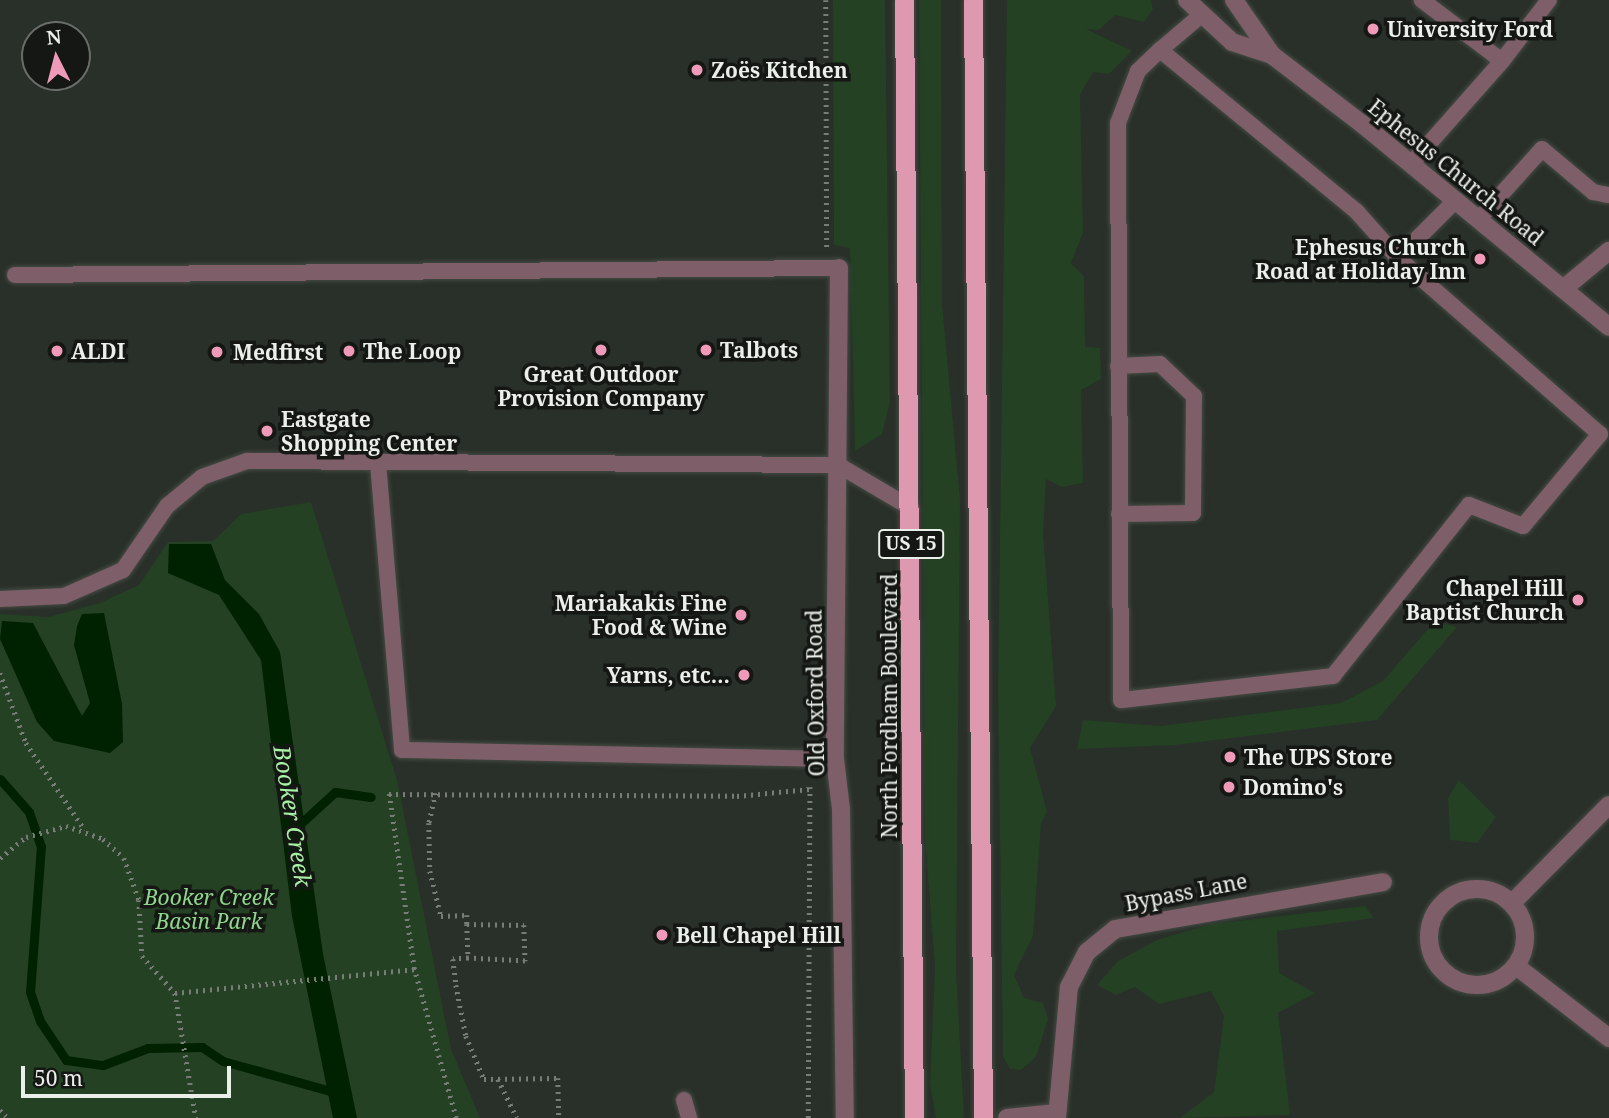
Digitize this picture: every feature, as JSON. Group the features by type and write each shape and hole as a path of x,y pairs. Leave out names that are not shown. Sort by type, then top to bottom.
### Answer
{"highway":[{"name":"North Fordham Boulevard","path":"904,0 911,508 914,1118"},
{"path":"973,0 982,1118"}],"street":[{"name":"Ephesus Church Road","path":"1187,0 1200,16 1232,42 1272,55"},
{"name":"Ephesus Church Road","path":"1234,0 1272,55 1456,200 1609,327"},
{"path":"1563,289 1609,251"},
{"name":"Old Oxford Road","path":"839,268 835,759 841,809 845,1118"},
{"path":"1511,903 1609,805"},
{"name":"Bypass Lane","path":"1007,1118 1057,1116 1069,987 1087,952 1115,929 1383,882"},
{"path":"1484,889 1511,903 1525,941 1516,966 1491,984 1475,985 1446,974 1430,948 1433,918 1453,895 1484,889"},
{"path":"1516,966 1609,1038"}],"lane":[{"path":"1422,0 1502,61"},
{"path":"1411,164 1502,61 1549,0"},
{"path":"1160,50 1357,212 1398,258 1600,434 1523,526 1469,505 1333,676 1121,700 1118,123 1129,84 1160,50 1200,16"},
{"path":"1479,219 1542,149 1593,192 1609,195"},
{"path":"1398,258 1456,200"},
{"path":"15,275 839,268"},
{"path":"1118,366 1160,364 1194,396 1193,513 1119,514"},
{"path":"0,599 64,596 123,570 167,506 202,477 247,461 838,465 911,508"},
{"path":"378,463 402,750 835,759"},
{"path":"684,1100 689,1118"}],"path":[{"path":"825,0 827,247 839,268"},
{"path":"0,673 26,743 85,831"},
{"path":"808,1118 811,781"},
{"path":"456,1118 414,969 389,794 436,793 485,799 737,796 810,789"},
{"path":"436,793 429,823 441,916 467,915 468,958"},
{"path":"0,858 26,837 43,829 85,831 114,847 131,870 142,956 175,993 196,1118"},
{"path":"467,924 524,925 525,961 453,959 459,1013 484,1079 558,1077 559,1118"},
{"path":"175,993 271,986 414,969"},
{"path":"498,1079 517,1118"},
{"path":"0,1110 8,1118"}],"green space":[{"path":"833,0 885,0 890,403 882,434 855,451 850,248 834,245"},
{"path":"919,0 941,0 942,304 960,499 956,971 964,1118 936,1118 930,1084 935,967 925,837"},
{"path":"1007,0 1151,0 1153,9 1144,22 1115,15 1099,30 1086,29 1132,51 1109,74 1093,72 1080,95 1083,233 1071,263 1084,276 1085,347 1100,348 1101,379 1081,390 1083,483 1062,487 1046,479 1043,533 1056,706 1030,748 1047,812 1041,823 1033,936 1014,975 1024,998 1043,1003 1048,1019 1036,1057 1021,1070 1010,1069 1003,1057 998,689"},
{"name":"Booker Creek Basin Park","path":"311,502 397,780 451,1049 480,1118 0,1118 0,614 48,617 100,603 139,585 168,542 213,541 241,514"},
{"path":"1435,621 1457,627 1377,720 1175,745 1077,749 1083,720 1161,726 1341,703 1383,681"},
{"path":"1459,780 1496,817 1477,843 1450,840 1448,798"},
{"path":"1365,906 1374,918 1277,931 1279,973 1315,993 1278,1013 1290,1115 1180,1118 1214,1092 1224,1016 1211,991 1159,1004 1135,987 1116,995 1097,985 1118,961 1159,939 1212,924"}],"water":[{"name":"Booker Creek","path":"169,544 211,544 225,580 259,614 280,652 323,954 357,1118 333,1118 292,916 261,660 219,595 168,573"},
{"path":"104,613 122,704 123,742 110,753 54,741 37,722 0,639 2,621 33,623 82,716 90,703 74,645 77,626 82,614"}],"waterway":[{"path":"0,779 29,812 41,846 30,992 40,1021 66,1060 103,1065 148,1048 202,1047 223,1061 341,1094"},
{"name":"Booker Creek","path":"299,825 335,792 371,797"}],"place":[{"name":"University Ford","path":"1373,29"},
{"name":"Zoës Kitchen","path":"697,70"},
{"name":"Ephesus Church Road at Holiday Inn","path":"1480,259"},
{"name":"Great Outdoor Provision Company","path":"601,350"},
{"name":"Talbots","path":"706,350"},
{"name":"ALDI","path":"57,351"},
{"name":"The Loop","path":"349,351"},
{"name":"Medfirst","path":"217,352"},
{"name":"Eastgate Shopping Center","path":"267,431"},
{"name":"Chapel Hill Baptist Church","path":"1578,600"},
{"name":"Mariakakis Fine Food & Wine","path":"741,615"},
{"name":"Yarns, etc…","path":"744,675"},
{"name":"The UPS Store","path":"1230,757"},
{"name":"Domino's","path":"1229,787"},
{"name":"Bell Chapel Hill","path":"662,935"}]}
